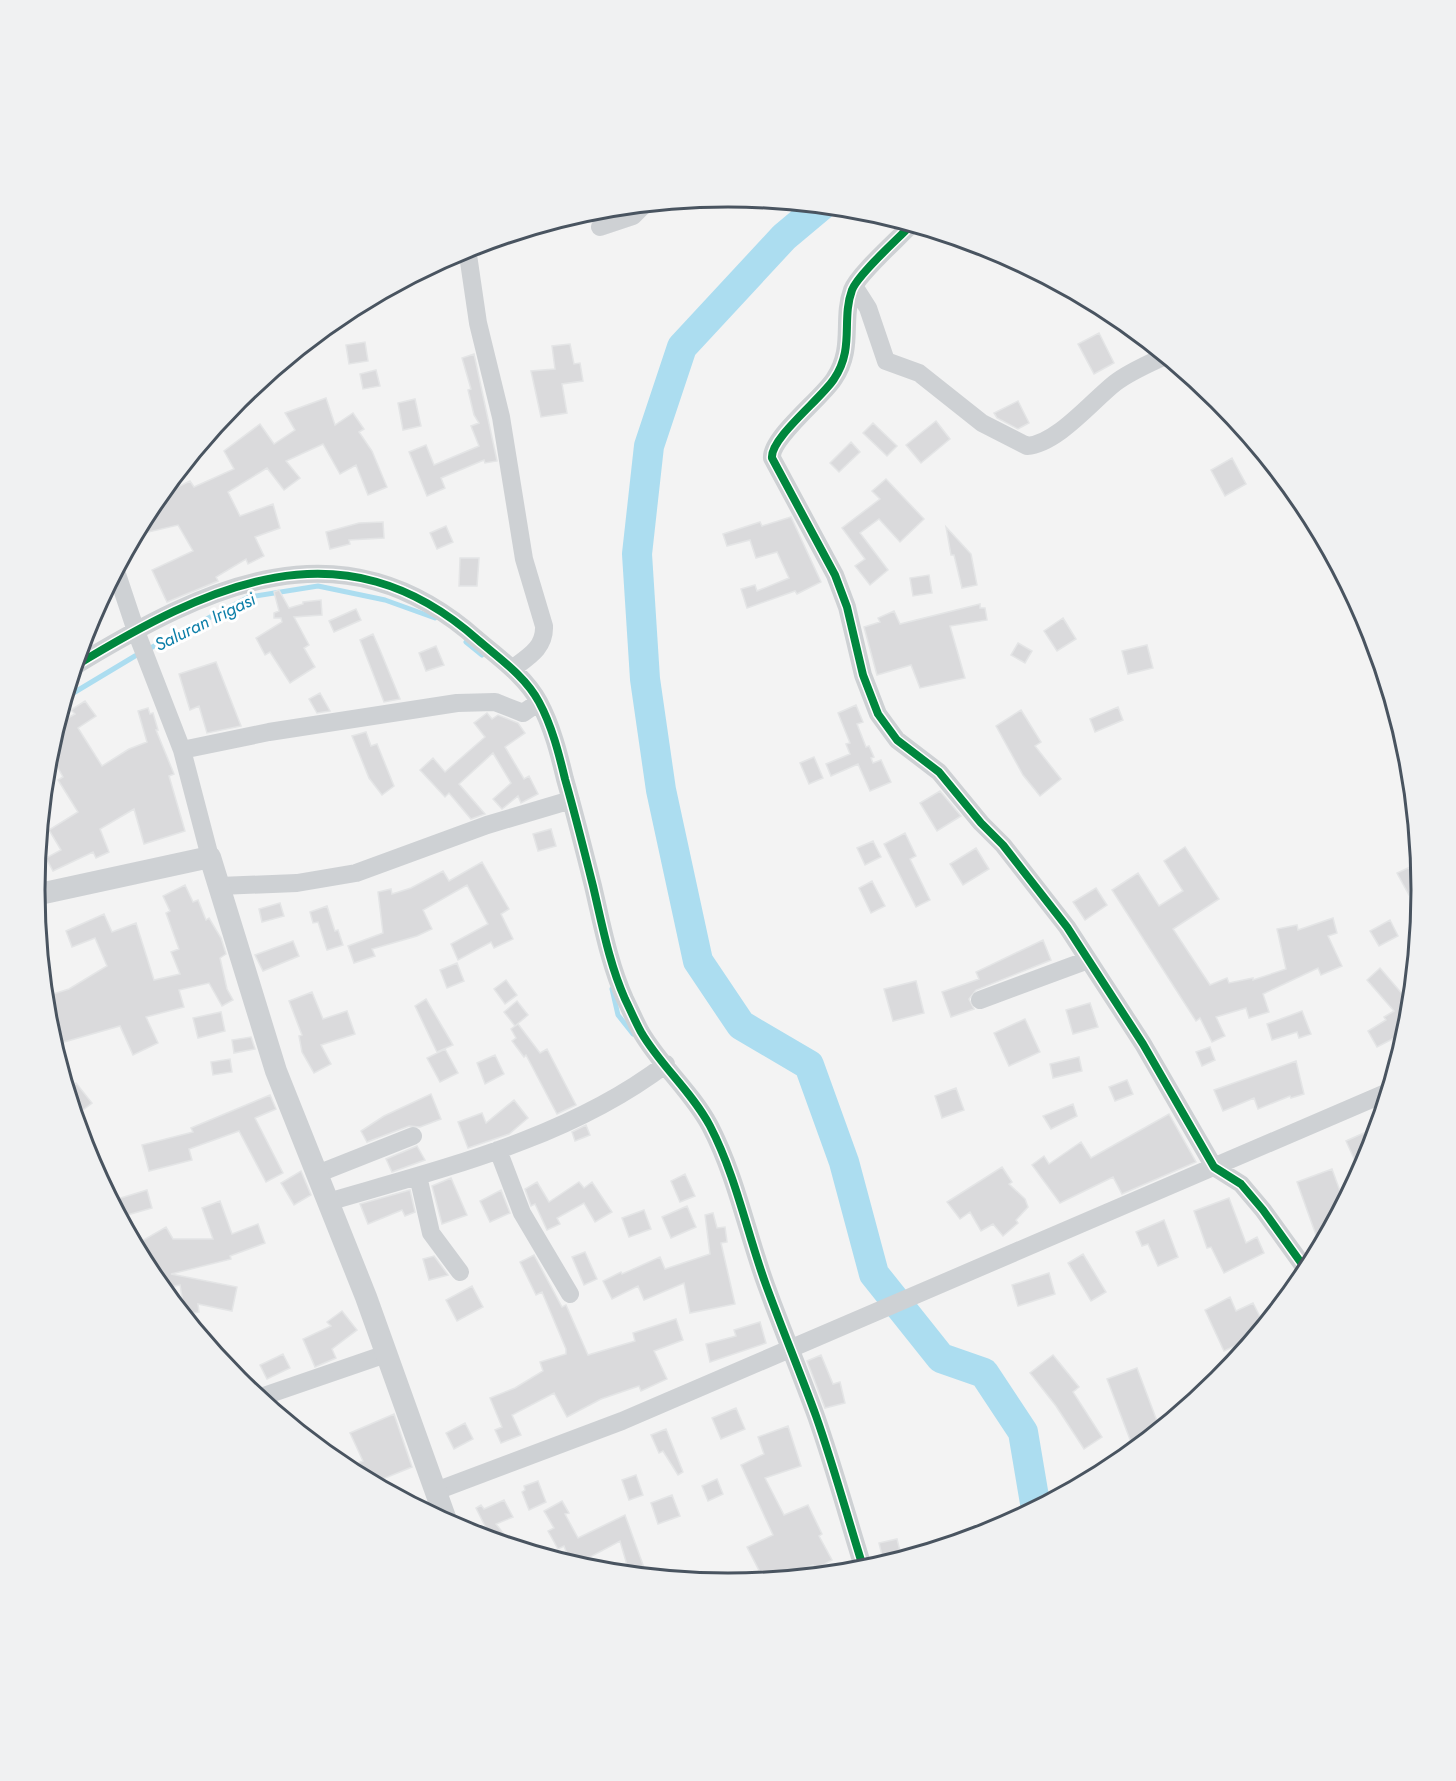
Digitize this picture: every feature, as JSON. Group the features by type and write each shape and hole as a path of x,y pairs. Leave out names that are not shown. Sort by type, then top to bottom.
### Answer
{"street":[{"path":"600,227 635,214"},
{"path":"905,231 854,286 844,363 816,402 774,447 772,458 835,575 847,607 863,675 878,714 897,740 939,772 1003,845 1067,927 1143,1044 1214,1167 1241,1184 1301,1262"},
{"path":"468,258 477,322 501,417 524,560 544,626 545,636 537,649 512,669"},
{"path":"854,286 868,308 886,361 919,373 982,423 1027,446 1035,445 1072,423 1116,382 1157,360"},
{"path":"85,660 136,632 227,588 276,577 324,574 377,583 419,598 465,628 512,669 558,751 609,954 622,993 661,1068 709,1125 719,1147 789,1348 817,1419 861,1560"},
{"path":"119,581 136,632 182,750 210,857 276,1071 386,1354 443,1511"},
{"path":"182,750 269,732 457,703 495,702 533,707"},
{"path":"219,886 297,883 356,873 487,825 570,801"},
{"path":"45,894 210,857"},
{"path":"980,1000 1088,960"},
{"path":"328,1202 498,1150 593,1111 661,1068"},
{"path":"436,1491 622,1421 836,1328 927,1292 1379,1096"},
{"path":"317,1174 413,1136"},
{"path":"498,1150 522,1214 570,1294"},
{"path":"418,1176 431,1233 460,1272"},
{"path":"268,1395 386,1354"}],"building":[{"path":"1099,333 1114,363 1094,374 1078,344"},
{"path":"365,342 368,361 349,364 346,345"},
{"path":"570,344 574,364 580,363 583,381 562,384 567,413 541,417 531,371 555,369 552,346"},
{"path":"474,354 497,461 485,463 484,460 441,478 445,488 427,496 409,452 426,445 434,465 479,446 471,426 479,423 474,415 468,390 471,389 462,358"},
{"path":"376,370 380,386 363,389 360,374"},
{"path":"326,398 335,425 353,413 364,429 359,432 372,451 387,487 368,495 356,465 340,474 323,444 286,461 300,478 284,490 267,468 228,492 240,516 273,504 280,528 255,537 264,556 248,564 246,559 216,577 218,581 167,602 152,570 193,551 178,525 147,532 160,511 177,487 190,481 194,487 234,469 224,451 260,424 274,444 295,430 285,413"},
{"path":"415,399 421,426 403,430 398,403"},
{"path":"1018,401 1029,423 1018,429 997,418 994,413"},
{"path":"936,421 950,439 921,463 906,445"},
{"path":"873,423 897,446 887,456 863,433"},
{"path":"851,442 860,452 839,472 830,463"},
{"path":"1232,458 1246,484 1225,496 1211,470"},
{"path":"886,479 924,519 900,542 879,519 860,533 888,570 870,585 855,566 865,559 842,528 880,499 872,491"},
{"path":"791,517 821,582 797,594 795,591 747,608 741,589 755,585 757,591 789,578 777,552 756,558 750,540 727,546 723,534 760,522 762,526"},
{"path":"383,522 384,538 349,540 350,544 330,549 326,532 359,523"},
{"path":"446,526 453,542 437,549 430,533"},
{"path":"946,527 971,554 977,585 962,588 954,555 951,555"},
{"path":"460,558 479,558 477,586 459,586"},
{"path":"929,575 932,593 913,596 910,578"},
{"path":"279,590 289,608 303,604 303,602 321,600 322,615 294,617 309,645 304,648 315,667 290,683 270,652 265,655 256,638 282,622 281,618 274,618 274,613 279,611 274,592"},
{"path":"980,604 980,608 985,608 987,620 950,626 965,678 920,688 911,665 877,675 864,627 880,622 878,618 894,611 900,624"},
{"path":"356,609 361,620 334,632 329,621"},
{"path":"1063,618 1076,639 1057,651 1044,631"},
{"path":"373,634 400,699 384,702 360,640"},
{"path":"1018,643 1032,651 1025,663 1011,655"},
{"path":"1147,645 1153,668 1128,674 1122,651"},
{"path":"436,646 444,665 426,671 419,653"},
{"path":"216,662 241,726 207,733 199,706 190,710 179,674"},
{"path":"320,693 330,711 317,713 309,699"},
{"path":"85,701 96,716 78,728 102,766 129,749 147,742 138,711 148,708 150,714 153,713 158,730 156,730 174,774 169,776 185,831 144,844 134,809 100,829 109,852 96,858 93,852 53,871 46,858 61,850 49,830 78,812 58,780 63,777 57,766 67,718 75,714 71,710"},
{"path":"856,705 863,722 857,724 866,747 869,746 874,757 871,758 873,763 881,760 891,782 870,791 858,764 831,776 826,764 850,754 846,744 850,743 838,713"},
{"path":"1118,707 1123,720 1095,732 1090,719"},
{"path":"1021,710 1041,742 1035,746 1061,779 1040,796 1023,775 996,726"},
{"path":"487,713 492,719 498,715 518,723 525,733 505,747 524,779 529,776 538,794 521,803 518,796 502,809 493,799 511,783 493,753 459,784 485,814 471,819 449,793 445,797 420,770 433,758 445,772 485,737 474,723"},
{"path":"366,732 371,746 377,744 394,786 382,795 369,778 352,736"},
{"path":"814,757 823,778 809,784 800,763"},
{"path":"940,791 961,816 937,831 920,803"},
{"path":"551,829 556,846 538,851 533,834"},
{"path":"905,833 916,856 910,859 930,900 916,907 884,844"},
{"path":"873,841 881,857 865,865 857,848"},
{"path":"1185,847 1219,899 1173,929 1210,985 1227,978 1229,983 1253,978 1253,980 1286,969 1277,929 1297,925 1298,930 1333,918 1337,933 1328,936 1342,966 1321,975 1318,968 1263,994 1269,1012 1249,1018 1246,1008 1216,1017 1225,1036 1212,1042 1200,1018 1196,1021 1112,890 1138,873 1159,906 1183,891 1164,861"},
{"path":"976,848 989,869 963,885 950,864"},
{"path":"482,862 509,909 501,914 513,939 494,948 491,942 458,960 451,944 488,924 467,885 423,910 432,929 417,936 372,949 375,956 354,963 348,946 383,933 378,892 391,889 392,894 411,888 443,871 449,881"},
{"path":"1410,867 1411,894 1409,895 1397,873"},
{"path":"872,881 885,906 871,913 859,888"},
{"path":"185,885 193,902 198,900 206,920 209,918 221,938 226,954 220,958 227,989 233,1000 222,1006 209,983 179,990 184,1007 146,1017 158,1043 133,1055 120,1026 62,1042 53,994 69,989 107,966 95,938 72,947 66,931 104,914 112,932 136,923 154,980 180,974 171,952 179,949 166,913 170,911 163,896"},
{"path":"1096,888 1107,905 1085,920 1073,902"},
{"path":"280,903 284,916 262,922 259,909"},
{"path":"327,906 335,931 338,930 343,945 327,950 318,922 313,923 310,912"},
{"path":"1390,920 1398,936 1379,946 1370,931"},
{"path":"1043,940 1051,960 976,990 969,999 974,1009 951,1017 942,992 979,979 976,972"},
{"path":"293,941 299,956 263,971 255,955"},
{"path":"457,963 464,981 447,988 440,970"},
{"path":"1380,968 1403,994 1395,1038 1377,1047 1368,1031 1386,1020 1384,1017 1394,1011 1367,980"},
{"path":"506,980 517,995 505,1004 494,989"},
{"path":"916,981 924,1013 893,1021 884,989"},
{"path":"312,992 323,1019 347,1011 355,1034 321,1045 331,1064 314,1073 302,1052 299,1036 302,1035 289,1001"},
{"path":"426,999 453,1045 437,1052 415,1006"},
{"path":"517,1001 528,1015 515,1026 504,1012"},
{"path":"1090,1003 1098,1027 1073,1034 1066,1010"},
{"path":"1302,1011 1311,1034 1299,1038 1297,1032 1272,1040 1267,1024"},
{"path":"221,1012 225,1031 198,1038 193,1018"},
{"path":"1025,1019 1040,1052 1009,1066 994,1033"},
{"path":"518,1024 540,1053 547,1049 576,1105 557,1114 526,1055 524,1057 512,1041 516,1038 511,1029"},
{"path":"251,1037 255,1049 234,1053 232,1040"},
{"path":"1210,1047 1215,1060 1202,1066 1196,1052"},
{"path":"445,1049 458,1073 440,1082 427,1058"},
{"path":"495,1055 504,1074 485,1084 477,1063"},
{"path":"1079,1057 1082,1071 1053,1078 1050,1064"},
{"path":"230,1059 232,1072 213,1075 211,1062"},
{"path":"1296,1061 1304,1094 1291,1098 1290,1096 1258,1109 1254,1098 1223,1111 1214,1090"},
{"path":"1127,1080 1133,1094 1115,1101 1109,1087"},
{"path":"76,1083 92,1103 81,1111 81,1110 73,1085"},
{"path":"956,1088 964,1110 942,1118 935,1096"},
{"path":"431,1094 441,1119 420,1127 409,1126 367,1142 361,1131 384,1116"},
{"path":"270,1095 276,1109 255,1118 283,1173 266,1182 239,1131 189,1149 192,1160 149,1171 142,1145 193,1132 191,1128"},
{"path":"514,1100 528,1118 509,1134 468,1148 458,1122 482,1113 486,1123"},
{"path":"1073,1104 1077,1116 1051,1129 1043,1116"},
{"path":"1169,1114 1196,1162 1122,1194 1113,1177 1060,1203 1032,1165 1044,1156 1049,1164 1081,1142 1091,1158"},
{"path":"586,1125 590,1135 575,1141 572,1132"},
{"path":"1366,1133 1355,1161 1346,1141"},
{"path":"417,1146 425,1160 392,1172 386,1159"},
{"path":"1002,1167 1012,1182 1009,1184 1025,1199 1028,1207 1016,1220 1018,1223 1003,1236 993,1224 981,1231 970,1212 960,1219 947,1202"},
{"path":"1332,1169 1341,1193 1316,1235 1297,1182"},
{"path":"301,1171 311,1195 294,1205 281,1183"},
{"path":"685,1174 695,1196 680,1202 671,1181"},
{"path":"451,1178 467,1215 442,1224 432,1186"},
{"path":"537,1182 549,1202 579,1182 584,1188 592,1182 612,1212 595,1222 584,1203 557,1218 560,1224 547,1230 535,1204 531,1206 525,1189"},
{"path":"147,1190 152,1208 127,1215 118,1199"},
{"path":"410,1190 415,1212 405,1216 402,1210 368,1224 360,1204"},
{"path":"501,1190 510,1213 490,1222 480,1201"},
{"path":"1229,1198 1246,1243 1257,1237 1264,1253 1224,1273 1211,1247 1207,1248 1194,1211"},
{"path":"220,1201 232,1234 258,1224 265,1243 230,1256 231,1259 171,1274 237,1287 232,1311 198,1304 199,1312 192,1314 183,1302 180,1285 172,1287 142,1241 166,1227 173,1239 213,1239 202,1208"},
{"path":"687,1206 696,1227 671,1238 662,1217"},
{"path":"644,1210 651,1229 629,1237 622,1218"},
{"path":"713,1213 717,1228 725,1227 727,1242 721,1243 735,1304 690,1313 684,1283 644,1300 638,1286 612,1299 603,1281 621,1272 622,1274 660,1257 665,1269 710,1254 705,1215"},
{"path":"1164,1220 1178,1257 1158,1266 1148,1244 1142,1246 1136,1232"},
{"path":"585,1252 597,1279 584,1285 572,1257"},
{"path":"1083,1254 1106,1292 1091,1301 1068,1263"},
{"path":"534,1255 562,1307 566,1305 588,1355 635,1341 633,1333 676,1319 683,1340 654,1351 667,1379 641,1391 639,1386 601,1399 567,1417 554,1393 512,1415 521,1435 501,1443 495,1430 502,1427 490,1398 515,1388 543,1371 540,1362 566,1354 566,1349 542,1292 536,1295 520,1262"},
{"path":"434,1256 448,1275 429,1280 423,1259"},
{"path":"1049,1273 1055,1294 1018,1306 1012,1285"},
{"path":"472,1286 483,1307 457,1321 446,1300"},
{"path":"1230,1297 1236,1311 1253,1303 1260,1318 1239,1344 1224,1351 1205,1310"},
{"path":"342,1311 357,1330 332,1349 336,1358 315,1367 303,1339 331,1326 327,1322"},
{"path":"760,1322 766,1343 710,1362 706,1344 736,1336 734,1330"},
{"path":"283,1354 290,1368 267,1379 260,1365"},
{"path":"821,1355 833,1384 840,1382 845,1403 825,1408 807,1361"},
{"path":"1053,1355 1079,1387 1073,1392 1102,1437 1084,1449 1056,1406 1030,1373"},
{"path":"1137,1368 1157,1421 1131,1441 1107,1379"},
{"path":"736,1408 745,1429 721,1439 712,1418"},
{"path":"394,1414 412,1467 382,1479 357,1463 363,1461 350,1433"},
{"path":"465,1423 473,1439 454,1449 446,1433"},
{"path":"788,1426 801,1466 765,1478 784,1515 808,1505 822,1534 819,1536 832,1560 818,1568 813,1565 797,1570 760,1573 747,1547 773,1535 741,1465 764,1454 758,1437"},
{"path":"666,1429 683,1472 678,1475 663,1451 659,1453 651,1435"},
{"path":"636,1475 643,1495 629,1500 622,1480"},
{"path":"717,1479 723,1494 708,1501 702,1486"},
{"path":"538,1481 546,1502 529,1510 522,1492 525,1490 524,1486"},
{"path":"672,1495 680,1516 658,1524 651,1503"},
{"path":"504,1500 513,1517 496,1524 505,1536 487,1529 476,1508 481,1505 484,1509"},
{"path":"562,1501 569,1513 565,1514 578,1538 625,1515 644,1568 626,1566 620,1541 588,1558 567,1554 564,1546 558,1549 548,1531 554,1528 544,1511"},
{"path":"897,1539 900,1551 882,1555 879,1543"}],"waterway":[{"path":"813,213 784,237 682,347 649,446 637,554 645,679 661,790 698,961 741,1025 809,1065 844,1162 874,1274 941,1358 984,1373 1023,1432 1035,1501"},
{"name":"Saluran Irigasi","path":"75,692 135,656 249,597 318,586 385,600 435,618"},
{"name":"Saluran Irigasi","path":"466,642 482,655"},
{"name":"Saluran Irigasi","path":"612,989 618,1015 633,1034"}],"cycle path":[{"path":"905,231 856,283 849,301 846,345 840,368 828,387 779,440 772,458 835,575 847,607 863,675 878,714 897,740 939,772 981,823 1003,845 1067,927 1143,1044 1214,1167 1241,1184 1301,1262"},
{"path":"85,660 175,611 225,591 275,578 326,574 376,582 427,603 478,640 512,668 527,684 544,711 555,740 606,943 619,985 641,1032 703,1114 719,1145 766,1285 823,1435 861,1560"}]}
